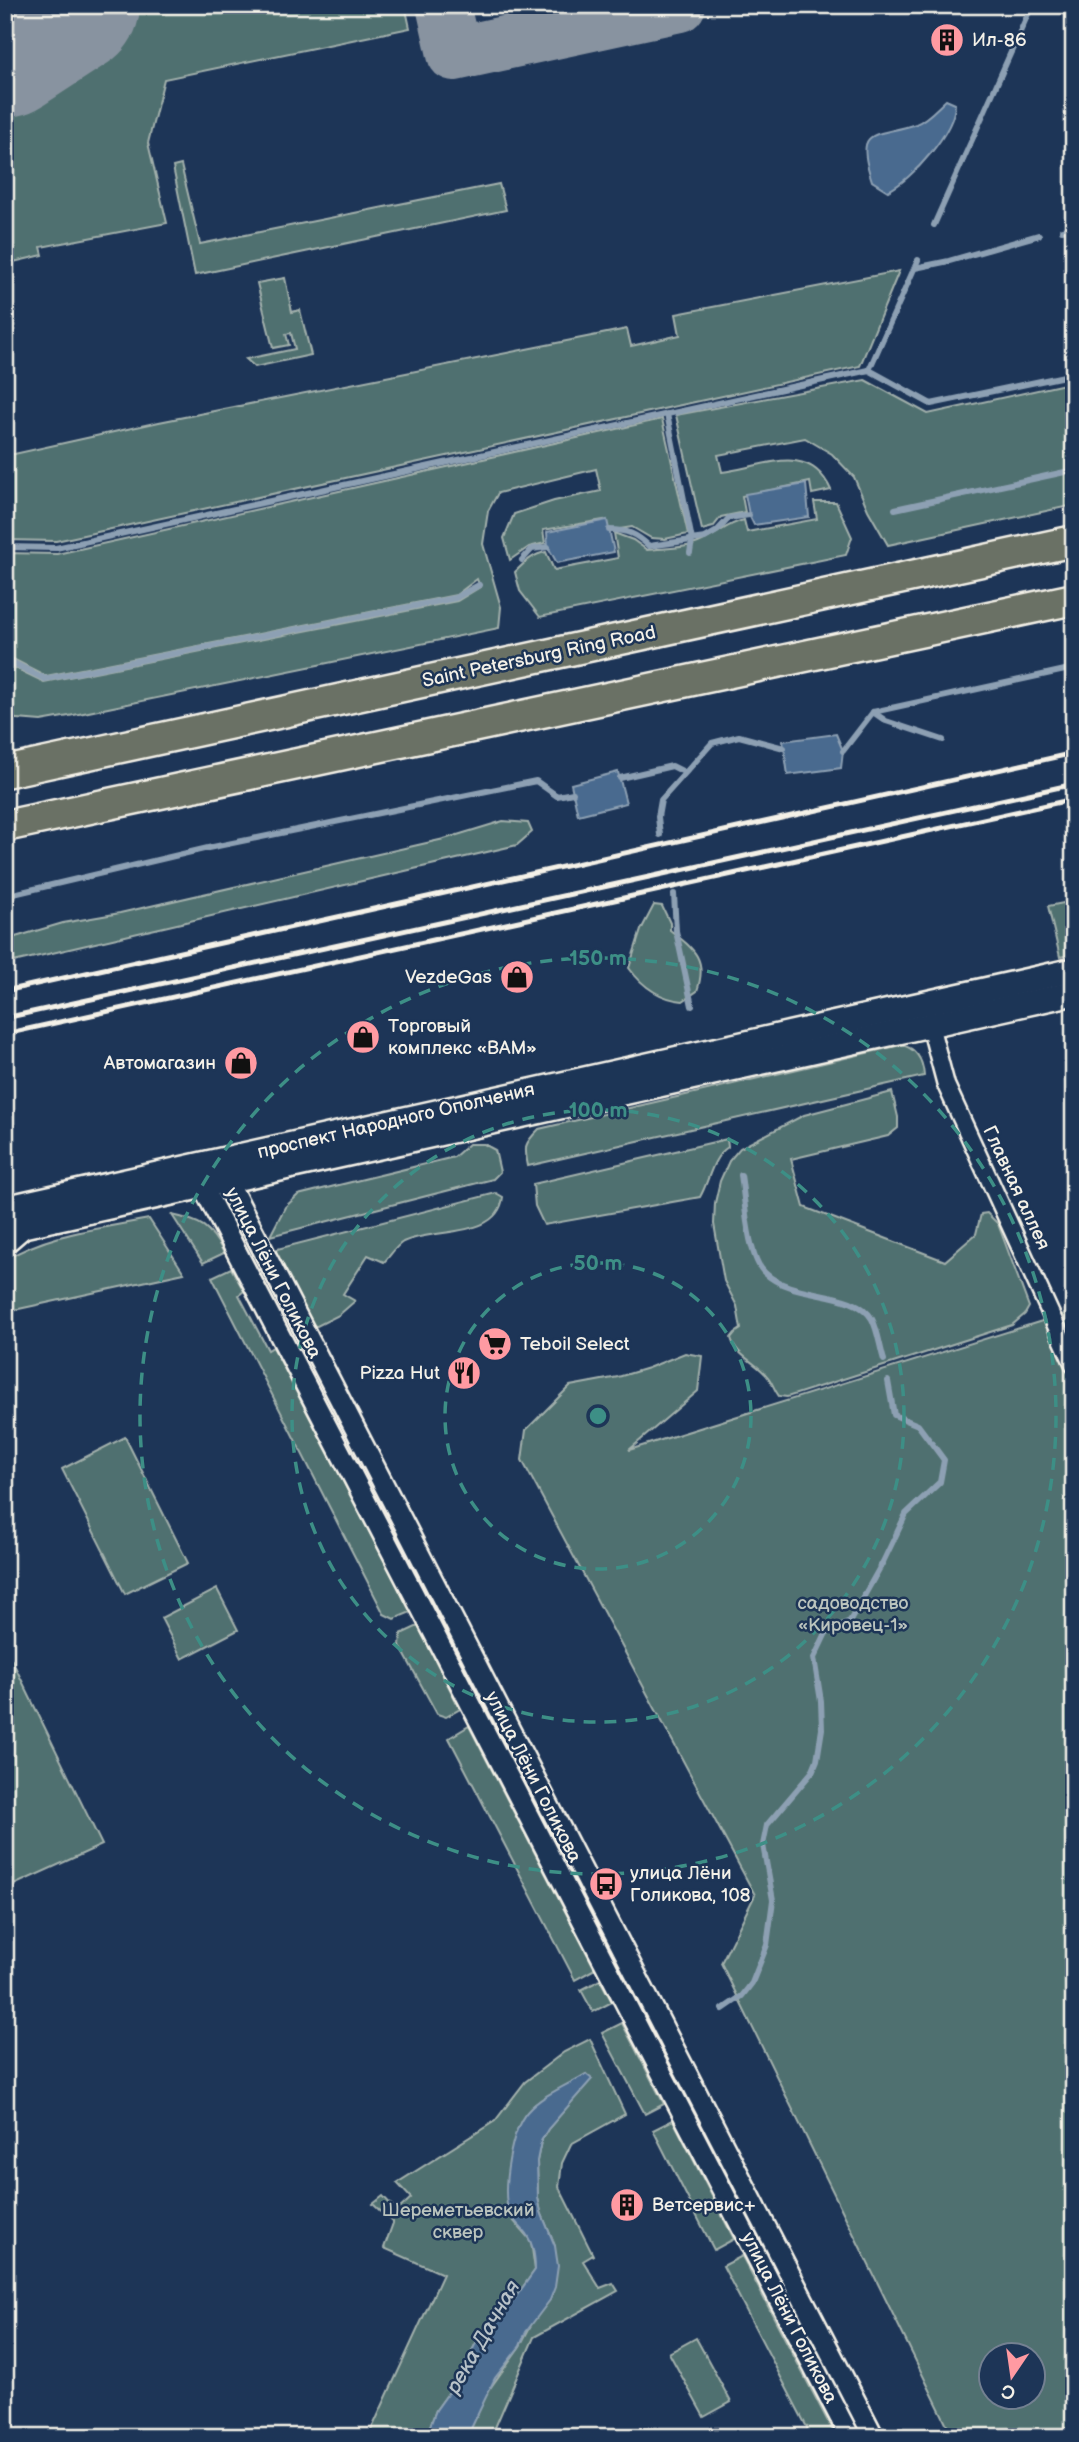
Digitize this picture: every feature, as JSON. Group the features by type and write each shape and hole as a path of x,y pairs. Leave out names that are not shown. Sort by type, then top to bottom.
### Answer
{"highway":[{"name":"Saint Petersburg Ring Road","path":"5,772 1074,541"},
{"path":"5,826 1074,599"}],"main road":[{"name":"проспект Народного Ополчения","path":"5,1208 1074,970"},
{"name":"проспект Народного Ополчения","path":"5,1230 1074,993"}],"street":[{"name":"Главная аллея","path":"930,1025 946,1085 1074,1365"},
{"name":"улица Лёни Голикова","path":"208,1162 228,1182 874,2437"},
{"name":"улица Лёни Голикова","path":"208,1162 203,1187 850,2437"},
{"path":"5,1246 30,1225"}],"green space":[{"path":"139,5 405,5 410,28 164,79 148,143 167,223 41,247 43,255 5,264 5,92"},
{"path":"181,165 200,244 499,184 506,210 195,275 173,167"},
{"path":"899,271 860,366 56,541 5,540 5,456 159,422 627,329 631,346 680,335 676,314"},
{"path":"285,278 292,312 300,310 311,355 255,367 246,359 295,349 291,333 286,334 289,345 273,348 257,283"},
{"path":"865,380 928,414 1074,382 1074,505 888,545 868,510 854,477 832,454 805,438 718,455 722,472 768,463 797,461 822,475 831,490 812,494 810,482 742,496 745,512 721,517 713,527 702,530 676,415"},
{"path":"662,419 688,534 665,539 651,538 632,527 607,531 604,520 543,530 545,543 529,547 510,560 504,538 514,514 554,501 601,491 596,469 498,493 488,511 483,544 501,607 499,628 69,716 41,721 5,718 5,663 44,682 457,601 480,587 477,579 456,595 46,676 5,655 5,553 57,554"},
{"path":"814,502 836,502 852,537 846,555 540,617 520,591 515,572 529,559 541,553 546,552 554,570 618,558 614,533 633,540 647,550 686,546 698,543 744,520 747,532 817,519"},
{"path":"503,821 528,823 532,832 517,845 5,964 5,940 63,923 120,913 444,839"},
{"path":"1074,901 1074,954 1060,957 1048,906"},
{"path":"654,905 662,906 670,923 670,930 692,949 700,963 697,991 683,1001 667,998 652,990 629,968 641,930"},
{"path":"901,1045 918,1056 924,1076 528,1166 526,1146 539,1129"},
{"path":"892,1092 898,1128 888,1136 791,1159 804,1207 945,1261 976,1234 981,1214 987,1213 998,1224 1029,1307 1012,1325 787,1397 779,1396 769,1378 737,1350 731,1338 741,1329 737,1306 724,1281 714,1224 720,1181 729,1161 740,1148 804,1115"},
{"path":"727,1139 728,1147 714,1163 700,1197 544,1225 535,1206 533,1184"},
{"path":"469,1144 484,1144 495,1150 500,1172 493,1179 270,1236 285,1207 298,1195 454,1157"},
{"path":"496,1193 503,1197 498,1211 477,1226 403,1242 384,1262 368,1255 343,1294 355,1301 339,1315 317,1326 309,1325 274,1255 277,1249"},
{"path":"172,1215 204,1226 224,1253 203,1263"},
{"path":"149,1219 184,1273 5,1312 5,1260 57,1238"},
{"path":"231,1268 244,1291 239,1295 268,1350 273,1347 411,1612 394,1619 384,1614 212,1277"},
{"name":"садоводство «Кировец-1»","path":"1074,1311 1074,2437 953,2437 721,1963 755,1895 522,1460 526,1430 570,1386 618,1377 685,1353 702,1356 698,1391 629,1450"},
{"path":"125,1437 188,1563 125,1594 62,1469"},
{"path":"217,1589 238,1630 182,1659 161,1618"},
{"path":"418,1626 460,1709 446,1717 437,1714 400,1646 401,1634"},
{"path":"5,1646 102,1845 5,1889"},
{"path":"469,1726 595,1969 575,1980 449,1738"},
{"path":"600,1980 612,2002 593,2012 581,1990"},
{"path":"622,2023 664,2104 645,2114 602,2033"},
{"name":"Шереметьевский сквер","path":"590,2039 625,2114 571,2144 562,2163 559,2187 593,2255 583,2261 600,2288 613,2283 618,2291 534,2337 491,2437 467,2437 486,2394 520,2346 533,2321 555,2246 538,2198 537,2161 541,2141 591,2079 586,2074 534,2105 521,2121 510,2156 513,2220 531,2241 535,2270 515,2298 477,2341 456,2382 436,2410 426,2437 368,2437 443,2274 384,2248 393,2223 373,2204 383,2196 397,2211 411,2198 397,2183 495,2121 525,2082 564,2052"},
{"path":"673,2120 734,2239 714,2250 653,2130"},
{"path":"742,2256 836,2437 812,2437 723,2266"},
{"path":"696,2338 731,2402 704,2417 669,2353"}],"water":[{"path":"946,100 955,104 953,115 940,140 920,166 888,191 872,181 865,150 867,142 879,133 920,122"},
{"path":"806,484 809,517 754,525 745,494"},
{"path":"607,520 614,552 557,563 548,547 547,532"},
{"path":"836,734 843,751 841,768 788,775 783,741"},
{"path":"618,772 626,803 578,815 571,784"},
{"name":"река Дачная","path":"586,2074 592,2079 548,2129 541,2141 537,2161 538,2198 555,2246 558,2266 550,2300 495,2378 467,2437 426,2437 436,2410 456,2382 477,2341 515,2298 535,2270 531,2243 509,2212 507,2202 507,2175 516,2132 527,2112 540,2100"}],"waterway":[{"path":"934,225 1032,5"},
{"path":"1062,230 1074,228"},
{"path":"915,268 1039,235"},
{"path":"869,370 918,260"},
{"path":"5,547 56,548 869,370 931,404 1074,374"},
{"path":"667,414 692,540 690,553"},
{"path":"895,509 1074,470"},
{"path":"609,530 631,534 649,546 705,538 717,531 729,518 749,515"},
{"path":"522,560 532,549 548,547"},
{"path":"5,659 45,679 455,598 479,585"},
{"path":"843,751 873,712 1074,668"},
{"path":"873,712 886,721 943,740"},
{"path":"660,835 658,817 661,800 712,743 739,736 784,748"},
{"path":"620,778 672,766 684,772"},
{"path":"5,896 208,848 536,781 557,796 573,793"},
{"path":"674,894 676,931 692,1006"},
{"name":"река Дачная","path":"741,1175 754,1254 765,1273 791,1287 838,1298 863,1309 874,1323 884,1360"},
{"name":"река Дачная","path":"723,2009 742,1996 752,1983 767,1945 773,1900 763,1845 767,1825 812,1772 817,1760 822,1729 821,1701 814,1658 826,1633 850,1621 906,1514 940,1482 944,1460 918,1425 894,1415 888,1381"}],"taxiway":[{"path":"443,5 454,54 679,5"}],"runway":[{"path":"5,48 71,5"}],"railway":[{"path":"5,991 1074,753"},
{"path":"5,1018 1074,784"},
{"path":"5,1034 1074,799"}],"place":[{"name":"Ил-86","path":"947,40"},
{"name":"VezdeGas","path":"517,977"},
{"name":"Торговый комплекс «ВАМ»","path":"363,1037"},
{"name":"Автомагазин","path":"241,1063"},
{"name":"Teboil Select","path":"495,1344"},
{"name":"Pizza Hut","path":"464,1373"},
{"name":"улица Лёни Голикова, 108","path":"606,1884"},
{"name":"Ветсервис+","path":"627,2205"}]}
